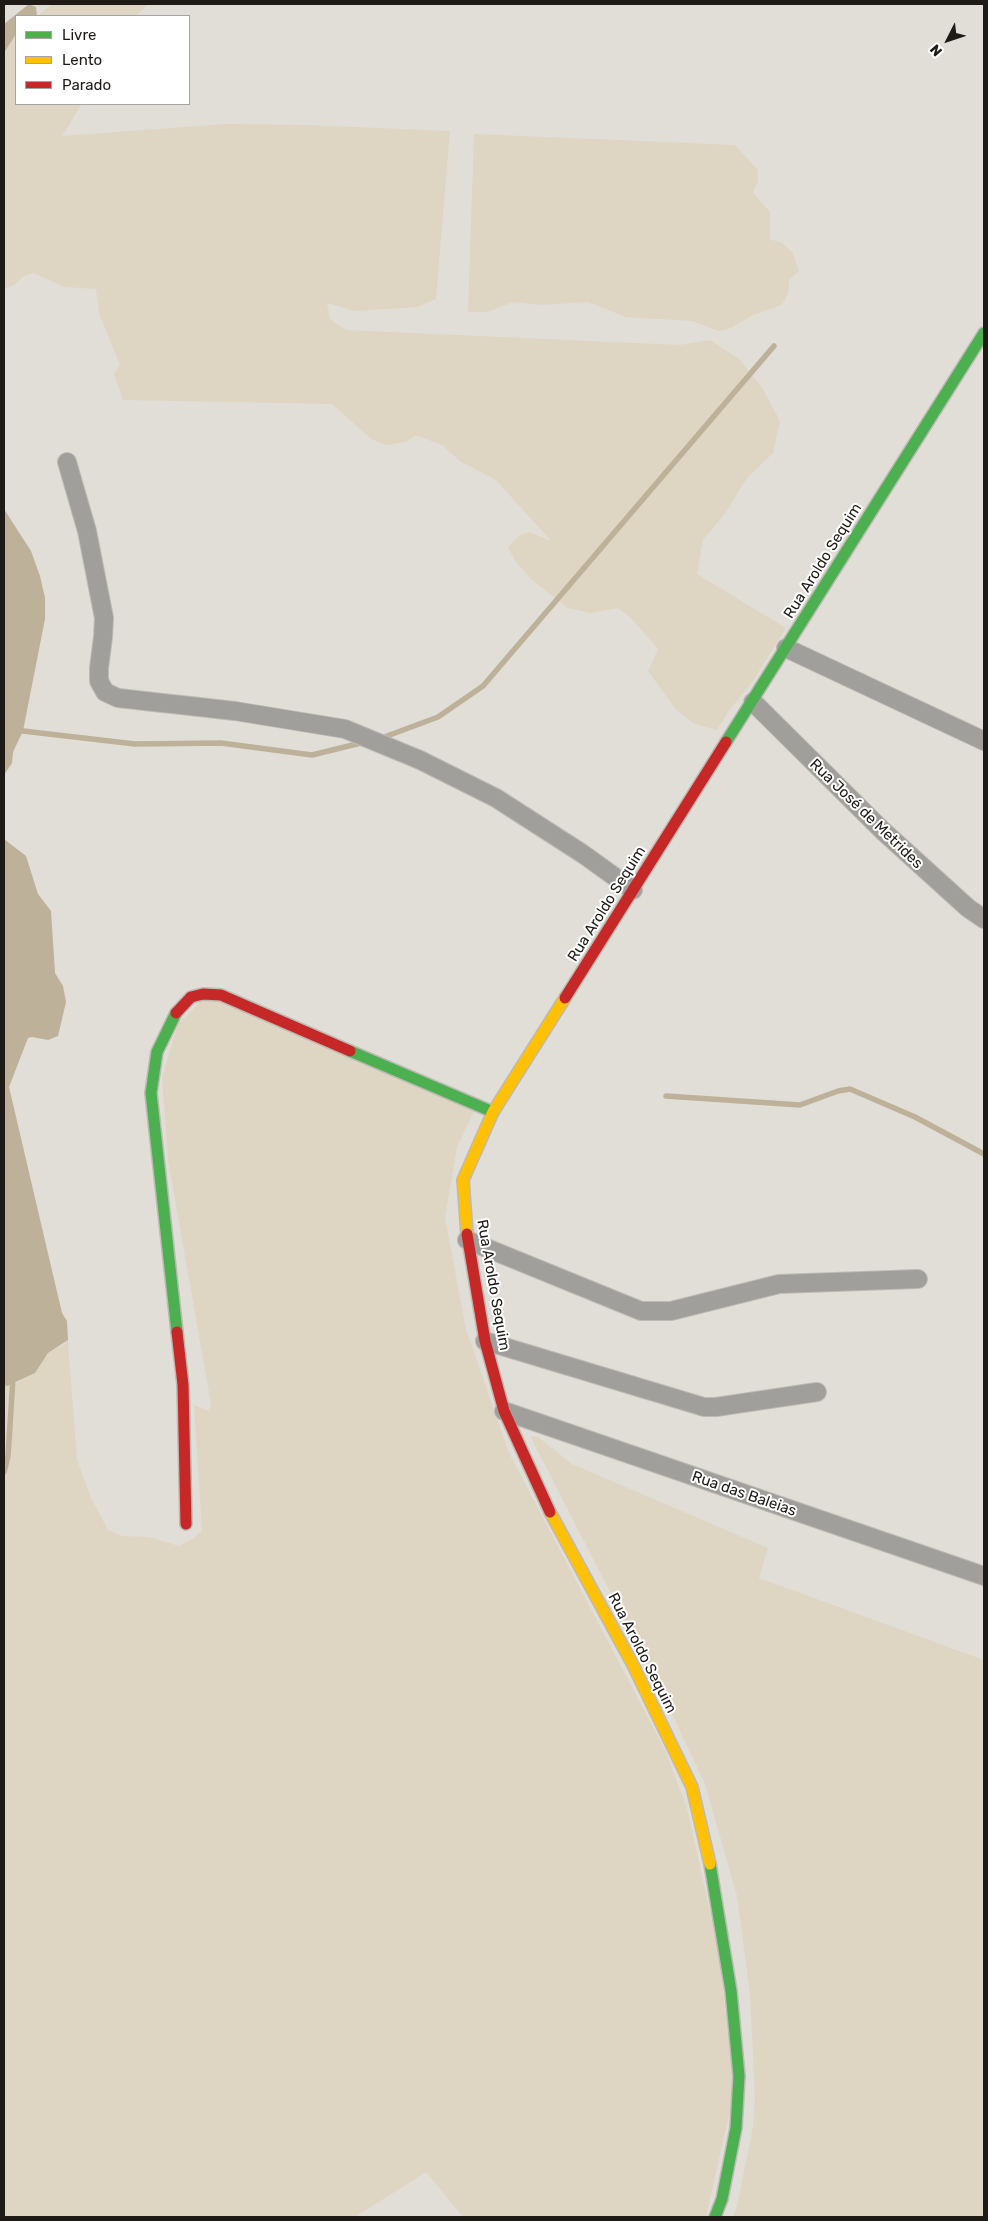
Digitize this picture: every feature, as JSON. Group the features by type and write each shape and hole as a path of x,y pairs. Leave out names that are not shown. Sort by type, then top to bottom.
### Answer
{"street":[{"name":"Rua Aroldo Sequim","path":"715,2217 722,2199 736,2128 738,2076 731,1991 715,1886 692,1787 634,1665 555,1522 504,1411 485,1341 467,1240 463,1180 493,1112 984,333"},
{"path":"67,462 87,532 104,618 98,668 99,680 105,692 118,698 236,711 345,729 420,760 496,798 583,854 633,890"},
{"path":"786,648 984,740"},
{"name":"Rua José de Metrides","path":"752,702 883,831 968,908 984,919"},
{"path":"186,1524 183,1385 151,1092 157,1052 179,1008 191,997 203,994 221,995 493,1112"},
{"path":"467,1240 640,1311 671,1311 779,1284 918,1279"},
{"path":"485,1341 704,1407 716,1407 817,1392"},
{"name":"Rua das Baleias","path":"504,1411 984,1576"}],"shaded area":[{"path":"29,4 36,7 37,15 15,15"},
{"path":"53,4 148,4 137,15 38,15"},
{"path":"15,15 15,36 4,53 4,24"},
{"path":"15,36 15,105 81,105 62,136 225,124 306,125 450,131 436,299 417,307 355,311 327,303 330,319 346,330 679,345 710,340 739,359 763,389 780,421 773,453 747,478 724,515 703,540 697,574 786,628 753,681 728,712 717,730 693,723 677,711 648,671 658,649 631,618 618,608 590,613 568,608 532,580 515,561 508,547 522,534 529,532 551,541 496,480 460,461 442,445 416,435 405,442 386,445 371,439 332,404 123,400 114,374 120,365 99,313 96,289 65,287 33,273 24,276 14,285 4,289 4,53"},
{"path":"474,134 735,145 757,169 758,181 753,193 770,212 770,239 782,243 793,253 799,271 789,280 788,293 782,305 753,315 731,328 719,331 692,321 626,317 588,302 542,305 513,302 488,312 468,312"},
{"path":"4,509 31,551 45,598 45,619 23,731 13,752 12,763 4,775"},
{"path":"4,839 26,856 38,894 51,911 55,973 63,986 66,1002 58,1036 48,1040 28,1038 9,1087 62,1313 67,1321 68,1340 48,1353 35,1373 7,1386 4,1385"},
{"path":"208,994 474,1111 457,1147 445,1218 466,1329 509,1453 665,1750 687,1808 719,1953 734,2093 706,2217 463,2217 426,2172 355,2217 4,2217 4,1385 13,1385 35,1373 48,1353 65,1344 68,1340 77,1459 91,1498 108,1530 122,1536 149,1537 179,1546 194,1538 202,1530 194,1405 208,1411 211,1404 168,1160 162,1078 178,1024"},
{"path":"530,1436 538,1437 572,1464 768,1548 759,1578 984,1660 984,2217 733,2217 737,2206 753,2127 755,2098 750,1994 737,1896 705,1784 662,1693"}],"waterway":[{"path":"379,739 438,717 483,686 774,346"},
{"path":"4,724 23,731 135,744 221,743 312,755 365,742"},
{"path":"666,1096 800,1105 838,1091 850,1089 915,1117 984,1154"},
{"path":"4,1472 8,1456 13,1378"}],"traffic: fast":[{"path":"726,742 984,333"},
{"path":"176,1013 157,1052 151,1093 177,1332"},
{"path":"350,1051 493,1112"},
{"path":"710,1864 731,1991 739,2076 736,2128 722,2199 715,2217"}],"traffic: slow":[{"path":"467,1234 463,1180 493,1112 565,998"},
{"path":"550,1512 633,1665 692,1787 710,1864"}],"traffic: jam":[{"path":"565,998 726,742"},
{"path":"176,1013 191,997 203,994 221,995 350,1051"},
{"path":"467,1234 485,1341 504,1411 550,1512"},
{"path":"177,1332 183,1385 186,1524"}]}
